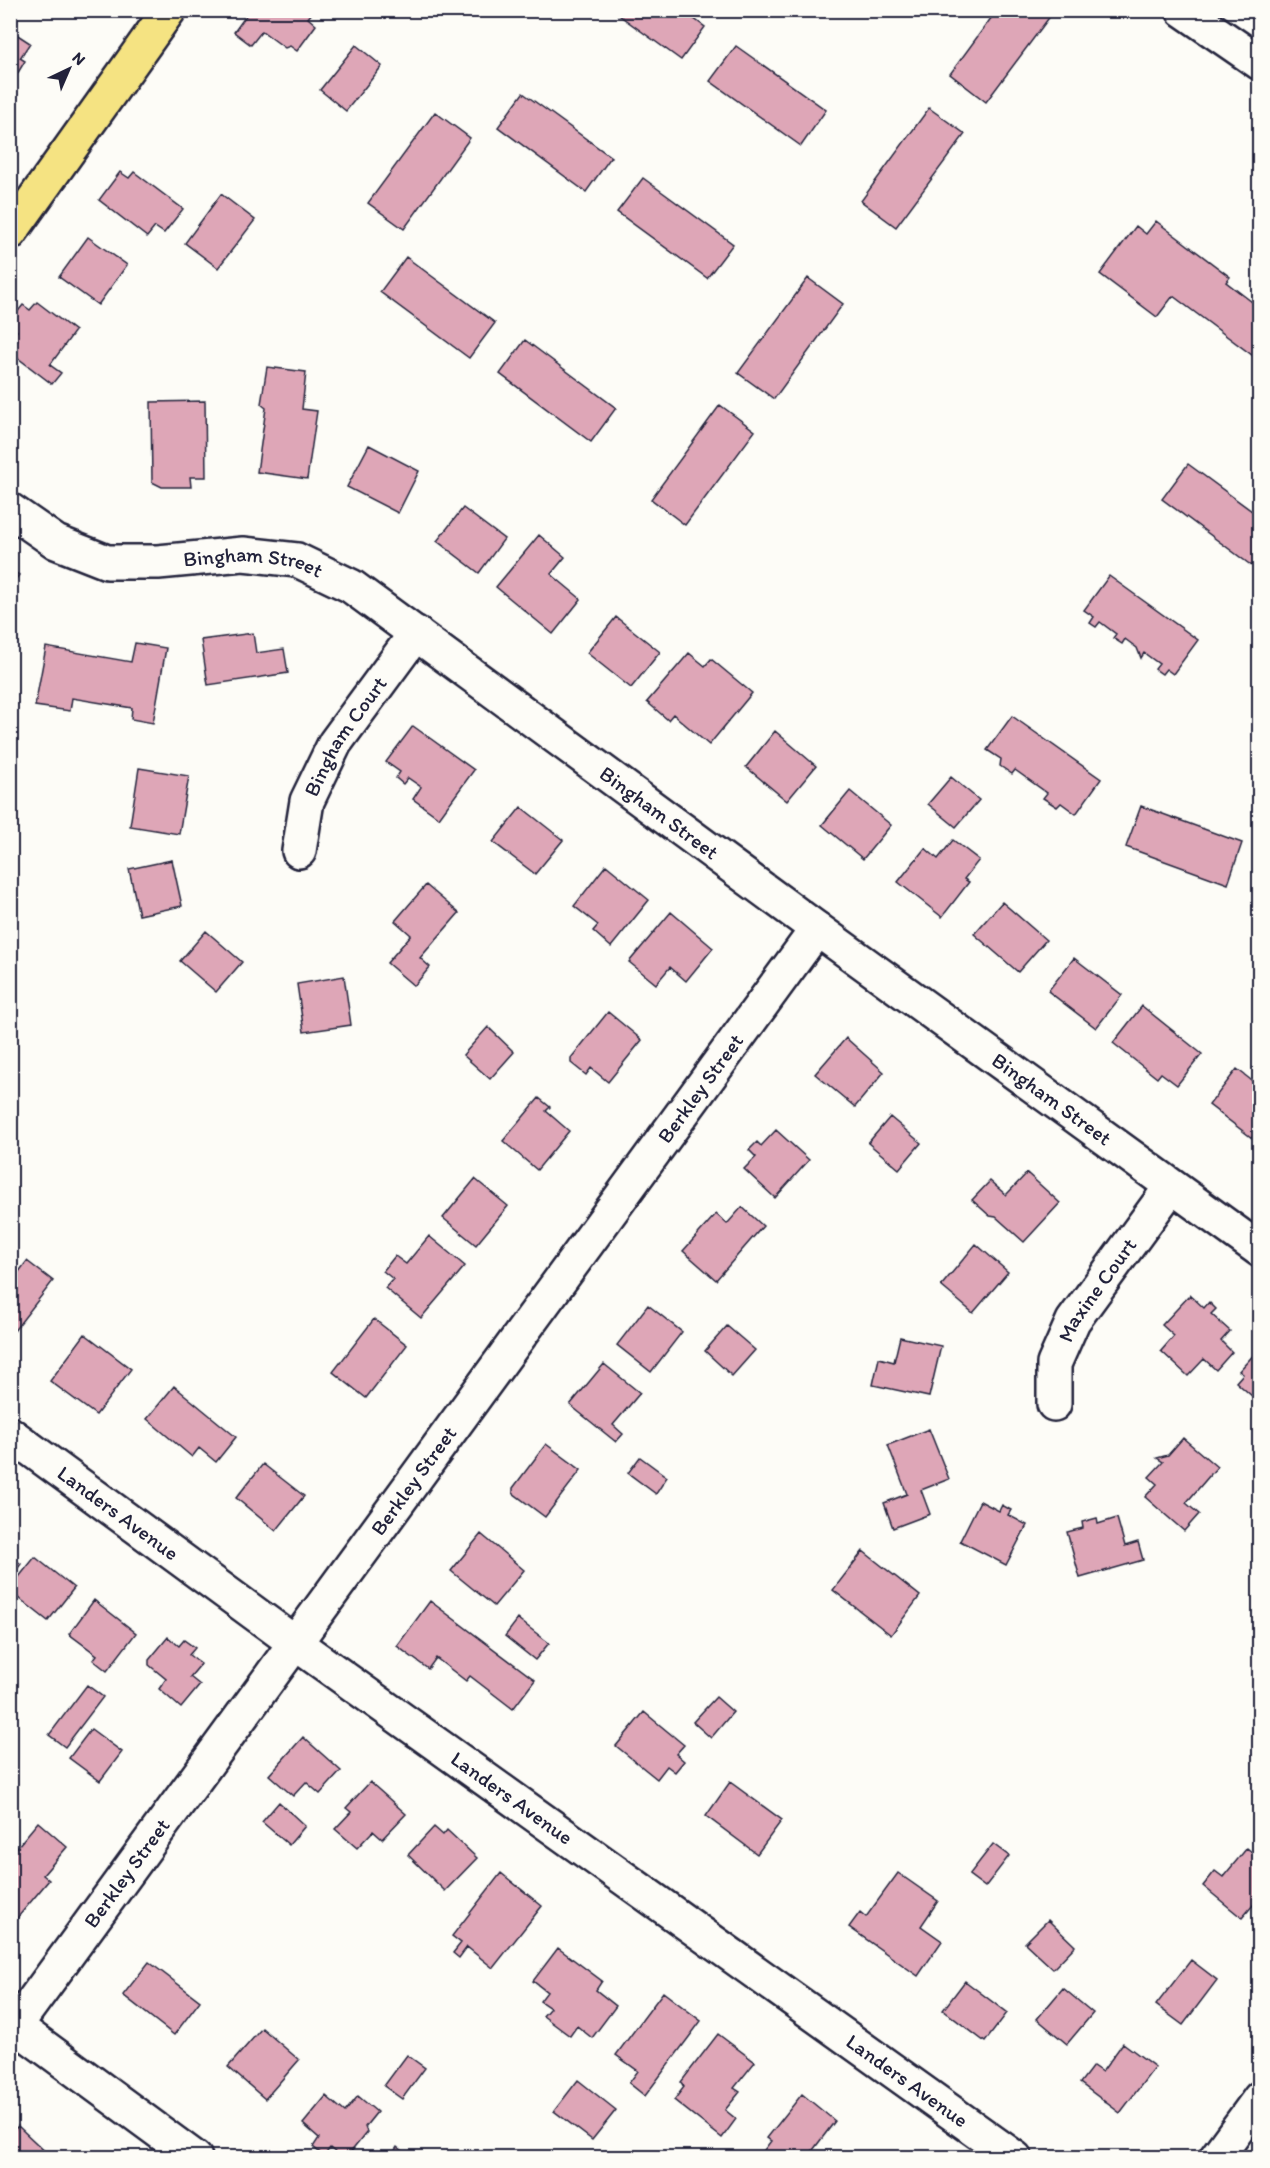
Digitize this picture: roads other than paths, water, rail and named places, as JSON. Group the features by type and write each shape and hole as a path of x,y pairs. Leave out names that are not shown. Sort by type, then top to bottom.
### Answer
{"main road":[{"path":"10,233 169,10"}],"street":[{"path":"1183,10 1260,63"},
{"name":"Bingham Street","path":"10,510 56,542 107,562 158,562 243,554 297,560 351,586 817,929 1260,1250"},
{"name":"Bingham Court","path":"298,851 306,801 334,743 416,633"},
{"name":"Berkley Street","path":"12,2027 817,929"},
{"name":"Maxine Court","path":"1054,1404 1054,1364 1073,1321 1171,1187"},
{"name":"Landers Avenue","path":"10,1434 295,1643 1015,2157"},
{"path":"12,2027 195,2157"},
{"path":"1216,2157 1260,2098"}]}
